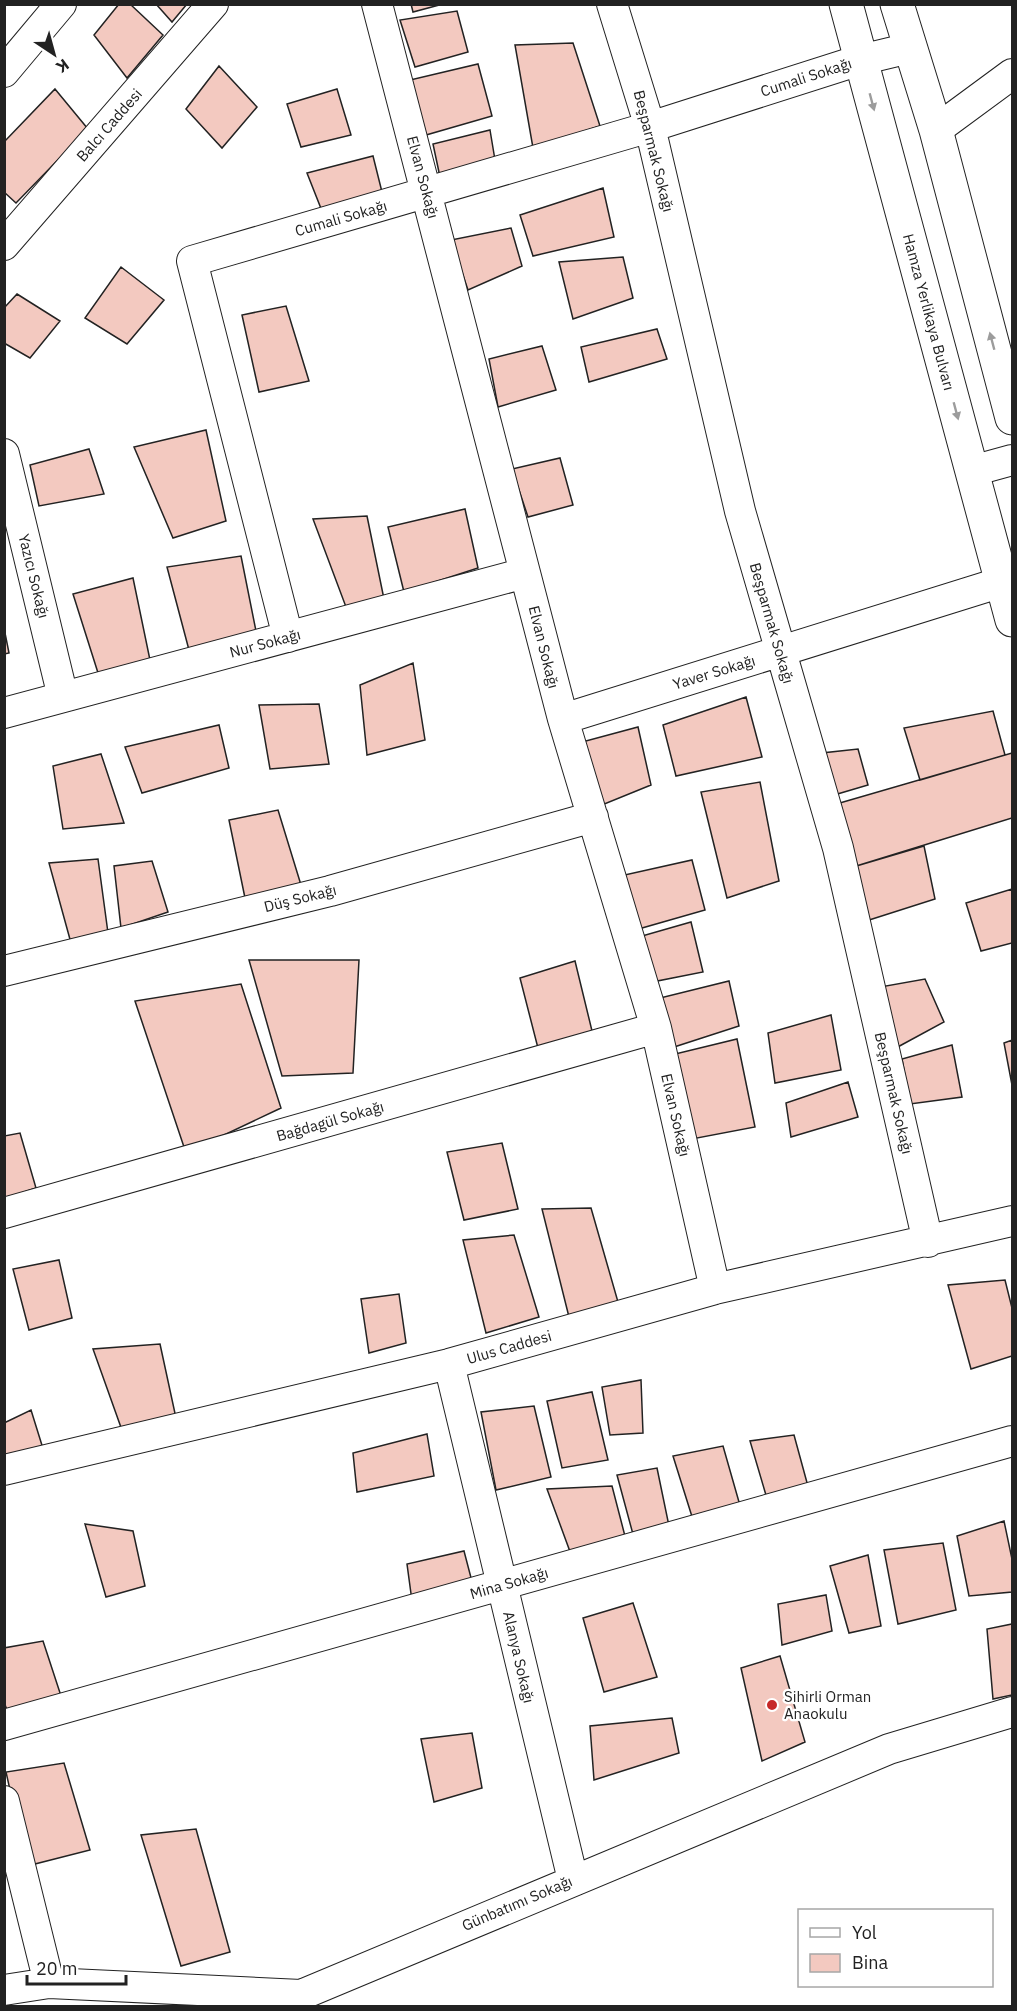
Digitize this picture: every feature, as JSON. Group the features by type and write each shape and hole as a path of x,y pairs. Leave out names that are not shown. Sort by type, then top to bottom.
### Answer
{"main road":[{"name":"Hamza Yerlikaya Bulvarı","path":"846,4 1012,620"},
{"path":"897,4 936,130 1012,418"}],"street":[{"path":"4,72 61,4"},
{"name":"Balcı Caddesi","path":"4,245 213,4"},
{"name":"Elvan Sokağı","path":"377,4 563,719 656,1028 715,1289"},
{"name":"Beşparmak Sokağı","path":"612,4 650,127 740,511 838,848 928,1242"},
{"name":"Cumali Sokağı","path":"288,637 192,261 427,194 861,60 910,48"},
{"path":"936,130 1012,74"},
{"name":"Yazıcı Sokağı","path":"4,454 63,697"},
{"path":"972,471 1012,460"},
{"name":"Nur Sokağı","path":"4,713 525,573"},
{"name":"Yaver Sokağı","path":"563,719 1002,582"},
{"name":"Düş Sokağı","path":"4,971 330,891 593,817"},
{"name":"Bağdagül Sokağı","path":"4,1214 656,1028"},
{"name":"Ulus Caddesi","path":"4,1470 449,1364 715,1289 1012,1221"},
{"name":"Alanya Sokağı","path":"449,1364 573,1880"},
{"name":"Mina Sokağı","path":"4,1725 1012,1442"},
{"name":"Günbatımı Sokağı","path":"4,1990 48,1983 292,2001 573,1880 889,1749 1012,1712"},
{"path":"4,1801 48,1983"}],"building":[{"path":"119,4 130,4 163,35 127,78 94,35"},
{"path":"156,4 187,4 172,22"},
{"path":"411,4 443,4 413,12"},
{"path":"457,11 468,52 415,67 400,20"},
{"path":"573,43 600,126 533,148 515,45"},
{"path":"478,64 492,116 426,135 410,80"},
{"path":"219,66 257,107 222,148 186,109"},
{"path":"55,89 88,129 16,203 4,192 4,142"},
{"path":"337,89 351,135 301,147 287,104"},
{"path":"490,130 495,160 440,177 433,144"},
{"path":"373,156 382,192 322,211 307,173"},
{"path":"603,188 614,237 533,256 520,215"},
{"path":"511,228 522,266 468,290 451,240"},
{"path":"623,257 633,298 573,319 559,262"},
{"path":"121,267 164,300 127,344 85,318"},
{"path":"17,294 60,321 30,358 4,343 4,308"},
{"path":"286,306 309,381 259,392 242,315"},
{"path":"657,329 667,359 589,382 581,347"},
{"path":"542,346 556,390 498,407 489,359"},
{"path":"206,430 226,521 173,538 134,447"},
{"path":"89,449 104,494 39,506 30,465"},
{"path":"560,458 573,505 528,517 512,469"},
{"path":"465,509 478,568 404,592 388,527"},
{"path":"367,516 384,599 346,607 313,519"},
{"path":"241,556 256,631 189,650 167,567"},
{"path":"133,578 150,660 99,676 73,594"},
{"path":"4,628 9,653 4,654"},
{"path":"413,663 425,740 367,755 360,685"},
{"path":"746,697 762,757 676,776 663,725"},
{"path":"319,704 329,764 270,769 259,705"},
{"path":"993,711 1005,755 920,780 904,728"},
{"path":"219,725 229,768 142,793 125,747"},
{"path":"638,727 651,785 597,807 582,742"},
{"path":"858,749 868,785 834,795 822,753"},
{"path":"1012,753 1012,818 853,867 826,807"},
{"path":"101,754 124,823 63,829 53,766"},
{"path":"760,782 779,881 727,898 701,792"},
{"path":"278,810 301,885 245,898 229,820"},
{"path":"924,846 935,899 866,921 853,867"},
{"path":"98,859 108,933 71,943 49,863"},
{"path":"692,860 705,910 635,930 620,876"},
{"path":"152,861 168,912 121,928 114,866"},
{"path":"1012,889 1012,943 981,951 966,903"},
{"path":"691,922 703,972 652,982 642,936"},
{"path":"249,960 359,960 353,1073 282,1076"},
{"path":"575,961 593,1035 539,1052 520,978"},
{"path":"925,979 944,1022 894,1049 880,987"},
{"path":"729,981 739,1026 671,1048 656,999"},
{"path":"241,984 281,1108 186,1153 135,1001"},
{"path":"831,1015 841,1070 775,1083 768,1033"},
{"path":"737,1039 755,1127 692,1139 671,1055"},
{"path":"1012,1040 1012,1085 1004,1043"},
{"path":"952,1045 962,1097 910,1104 902,1059"},
{"path":"848,1082 858,1117 791,1137 786,1103"},
{"path":"20,1133 36,1188 4,1199 4,1136"},
{"path":"502,1143 518,1209 464,1220 447,1152"},
{"path":"591,1208 618,1302 569,1317 542,1209"},
{"path":"514,1235 539,1317 486,1333 463,1240"},
{"path":"59,1260 72,1318 29,1330 13,1269"},
{"path":"1005,1280 1012,1308 1012,1356 971,1369 948,1285"},
{"path":"399,1294 406,1343 369,1353 361,1299"},
{"path":"160,1344 176,1418 123,1433 93,1349"},
{"path":"641,1380 643,1433 610,1435 602,1387"},
{"path":"592,1392 608,1460 562,1468 547,1401"},
{"path":"534,1406 551,1477 496,1490 481,1412"},
{"path":"31,1410 45,1455 4,1464 4,1423"},
{"path":"427,1434 434,1476 357,1492 353,1453"},
{"path":"794,1435 809,1490 768,1502 750,1441"},
{"path":"723,1446 741,1509 694,1523 673,1456"},
{"path":"657,1468 669,1526 634,1538 617,1475"},
{"path":"612,1486 626,1540 572,1557 547,1489"},
{"path":"1004,1521 1012,1559 1012,1592 969,1596 957,1536"},
{"path":"85,1524 133,1531 145,1586 106,1597"},
{"path":"943,1543 956,1610 898,1624 884,1550"},
{"path":"464,1551 475,1593 412,1601 407,1564"},
{"path":"868,1555 881,1626 849,1633 830,1566"},
{"path":"826,1595 832,1631 782,1645 778,1604"},
{"path":"633,1603 657,1677 604,1692 583,1618"},
{"path":"1012,1624 1012,1695 993,1699 987,1629"},
{"path":"43,1641 63,1702 10,1718 4,1702 4,1648"},
{"name":"Sihirli Orman Anaokulu","path":"780,1656 805,1742 762,1761 741,1668"},
{"path":"672,1718 679,1753 594,1780 590,1726"},
{"path":"472,1733 482,1788 434,1802 421,1739"},
{"path":"64,1763 90,1850 27,1866 6,1772"},
{"path":"196,1829 230,1952 181,1966 141,1835"}],"place":[{"name":"Sihirli Orman Anaokulu","path":"772,1705"}]}
